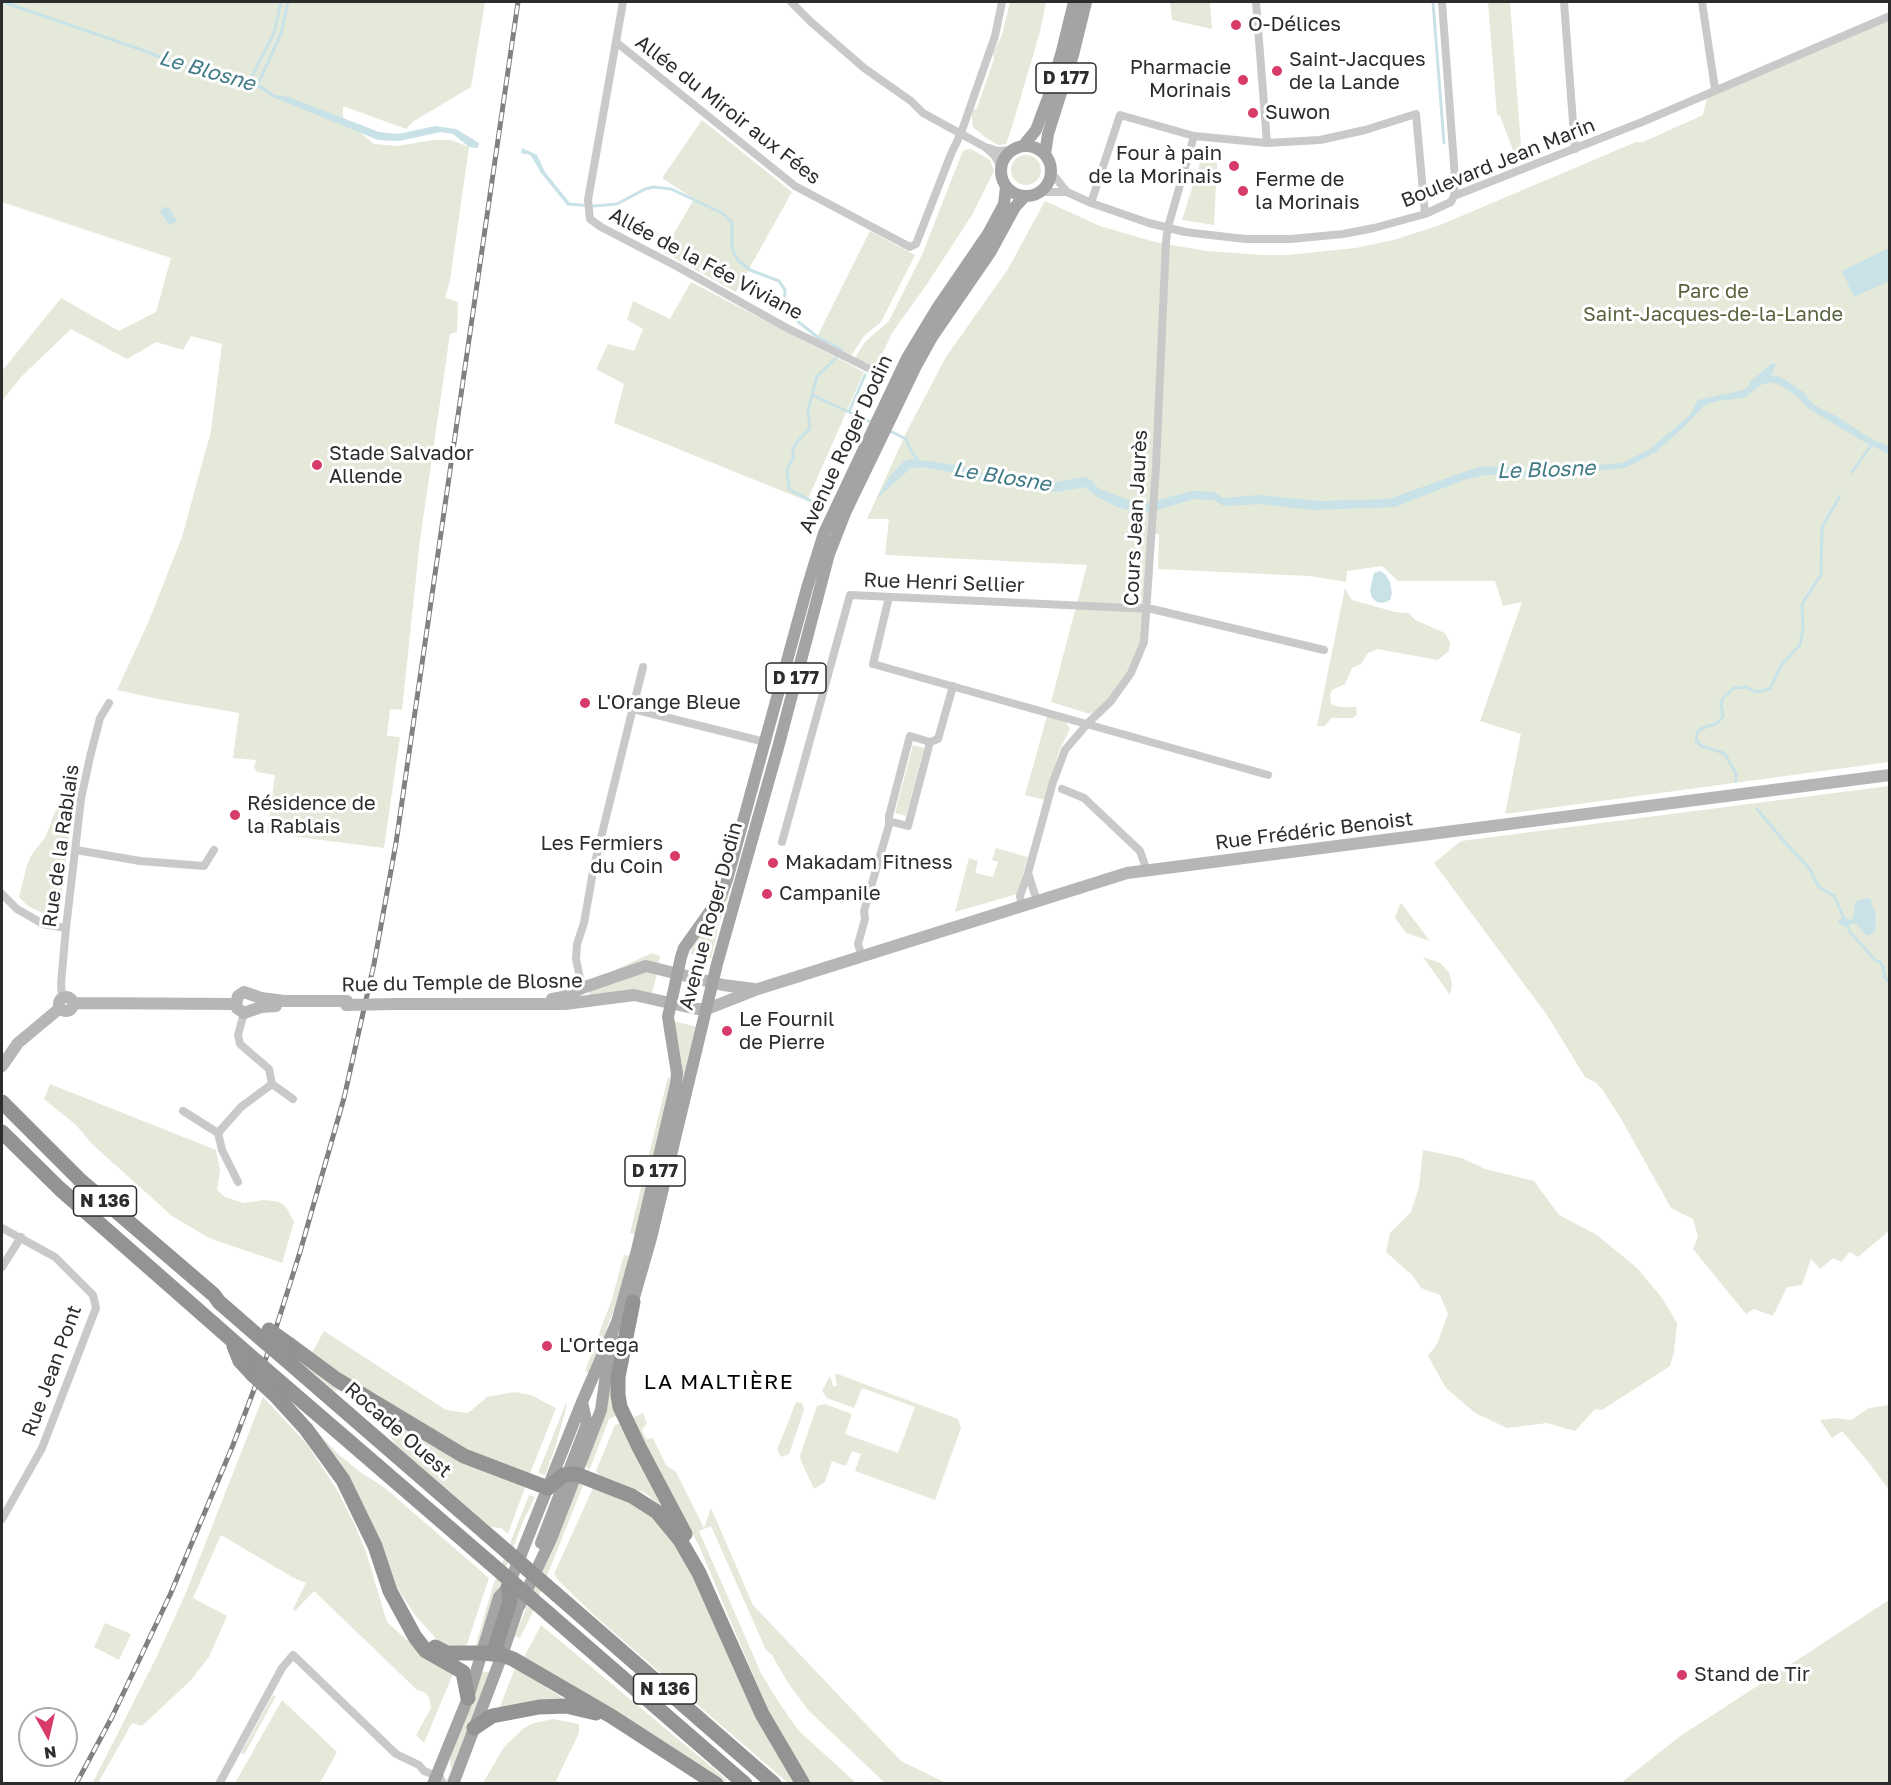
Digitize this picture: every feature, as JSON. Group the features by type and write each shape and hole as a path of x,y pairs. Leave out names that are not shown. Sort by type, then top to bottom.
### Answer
{"highway":[{"name":"Rocade Ouest","path":"2,1102 81,1181 214,1295 219,1302 287,1352 496,1542 774,1784"},
{"name":"Rocade Ouest","path":"2,1132 60,1189 232,1340 255,1369 489,1562 745,1784"},
{"path":"633,1302 618,1377 620,1407 688,1539 699,1563 699,1573"},
{"path":"287,1352 464,1456 553,1490 556,1479 571,1474 632,1496 657,1512 680,1540 699,1573 762,1714 803,1784"},
{"path":"277,1388 343,1480 375,1546 390,1591 421,1646 463,1672 468,1698"},
{"path":"502,1655 496,1645 510,1601 508,1587"},
{"path":"408,1621 429,1644 447,1653 483,1653 513,1659 611,1716 716,1784"},
{"path":"474,1728 492,1716 539,1707 566,1706 611,1716"}],"main road":[{"name":"D 177","path":"1018,148 1036,130 1062,51 1074,2"},
{"name":"D 177","path":"1046,154 1049,129 1071,65 1086,2"},
{"path":"1018,148 1037,148 1046,154 1051,172 1048,183 1040,192 1025,196 1015,194 1006,187 1001,177 1004,157 1018,148"},
{"name":"Avenue Roger Dodin","path":"571,1474 601,1410 608,1366 633,1302 651,1238 712,981 788,710 818,589 835,536 860,467 921,333 988,234 1004,204 1006,187"},
{"name":"Avenue Roger Dodin","path":"894,396 987,258 1015,207 1025,196"},
{"name":"Avenue Roger Dodin","path":"553,1490 582,1402 620,1313 676,1084 677,1073 668,1017 684,948 721,896 817,552 833,510 860,467"},
{"name":"Rue Frédéric Benoist","path":"707,1008 758,989 1110,877 1890,775"},
{"name":"Rue du Temple de Blosne","path":"65,1003 244,1009 347,1003 554,999 582,987 646,966 712,981"},
{"name":"Rue Frédéric Benoist","path":"712,981 739,988 758,989"},
{"path":"582,987 582,1003"},
{"path":"244,992 254,997 256,1004 244,1009 238,996 244,992"},
{"name":"Rue du Temple de Blosne","path":"394,1002 582,1003 634,995 697,1009 707,1008"},
{"name":"Rue du Temple de Blosne","path":"254,997 284,1001 347,1003"},
{"path":"2,1066 18,1043 65,1003"},
{"path":"571,1474 586,1424 582,1402"},
{"name":"D 177","path":"502,1655 520,1605 551,1539 571,1474"},
{"name":"D 177","path":"437,1781 468,1698 499,1597 508,1587 553,1490"},
{"path":"520,1605 553,1490"},
{"path":"453,1784 502,1655"}],"street":[{"name":"Allée de la Fée Viviane","path":"623,2 588,200 590,219 785,327 876,372"},
{"path":"791,2 826,36 873,74 911,101 923,113 985,147 994,155 1001,167"},
{"path":"962,133 995,36 1002,2"},
{"path":"1256,2 1267,143"},
{"path":"1442,2 1455,196"},
{"path":"1564,2 1575,149"},
{"path":"1702,2 1719,88"},
{"name":"Boulevard Jean Marin","path":"1040,192 1067,192 1091,203 1149,223 1185,232 1226,237 1291,239 1343,234 1374,228 1425,214 1451,202 1455,196 1575,149 1890,16"},
{"name":"Allée du Miroir aux Fées","path":"616,42 795,186 907,247 914,246 916,243 951,154 962,133"},
{"path":"1091,203 1120,115 1194,136 1234,142 1267,143 1320,140 1365,130 1416,114 1425,214"},
{"name":"Cours Jean Jaurès","path":"1022,906 1020,896 1061,758 1088,723 1111,701 1131,673 1144,642 1148,608 1168,226 1194,136"},
{"path":"985,147 997,151 1018,148"},
{"name":"Boulevard Jean Marin","path":"1051,172 1067,192"},
{"name":"Rue Henri Sellier","path":"782,842 850,595 1148,608 1324,650"},
{"path":"889,597 873,664 1268,775"},
{"name":"Rue du Temple de Blosne","path":"582,987 576,958 577,944 584,923 594,866 643,667"},
{"path":"862,957 858,944 865,919 864,911 910,736 930,742 938,739 953,686"},
{"name":"Rue de la Rablais","path":"65,1003 61,984 80,807 100,718 109,703"},
{"path":"633,709 765,742"},
{"path":"889,822 908,826 930,742"},
{"path":"1062,789 1084,798 1140,852 1148,871"},
{"path":"76,850 140,861 204,866 214,850"},
{"path":"1028,873 1037,901"},
{"path":"2,894 17,909 43,924 66,928"},
{"path":"244,1009 238,1035 240,1044 269,1069 272,1084 293,1099"},
{"path":"218,1134 241,1107 272,1084"},
{"path":"183,1112 218,1134 222,1150 238,1182"},
{"name":"Rue Jean Pont","path":"2,1228 42,1248 60,1261 93,1295 96,1308 42,1448 2,1519"},
{"path":"2,1267 21,1237"},
{"path":"219,1784 282,1668 293,1655 396,1754 419,1765 437,1781"}],"green space":[{"path":"2,2 485,2 471,87 414,121 406,129 343,106 343,118 374,144 397,146 433,140 451,140 469,147 450,280 445,298 458,302 457,332 450,334 420,540 402,710 390,709 387,736 400,737 384,848 267,833 275,775 257,772 254,767 256,760 233,758 239,713 117,690 148,623 182,537 211,431 222,344 191,336 183,350 156,342 127,359 71,329 22,376 2,401 2,371 61,298 119,331 156,312 171,258 2,202"},
{"path":"1010,2 1046,2 1040,32 1011,130 1006,144 998,145 973,127 972,111 977,108 994,59 993,53 1002,35"},
{"path":"1170,2 1210,2 1212,29 1172,20"},
{"path":"1488,2 1510,2 1522,157 1516,158 1500,116 1497,115"},
{"name":"Parc de Saint-Jacques-de-la-Lande","path":"1889,16 1889,762 1505,814 1521,734 1480,721 1522,602 1503,606 1495,581 1398,581 1382,566 1347,571 1346,582 1309,576 1158,569 1159,534 1152,534 1144,642 1111,701 1090,714 1051,702 1087,565 885,555 889,519 867,519 906,433 946,357 1008,269 1045,201 1100,226 1155,242 1206,251 1287,255 1356,248 1397,239 1440,225 1636,142 1643,142 1703,115 1708,92"},
{"path":"702,120 792,192 736,292 663,252 694,199 662,178"},
{"path":"1205,147 1218,148 1214,225 1182,220"},
{"path":"971,149 990,160 994,171 972,215 892,333 876,367 855,358 865,342 889,321 922,255 962,153 964,150"},
{"path":"1026,155 1032,156 1040,164 1040,176 1032,184 1026,185 1020,184 1012,176 1011,170 1012,164 1020,156"},
{"path":"870,231 915,255 881,322 864,336 851,356 816,339"},
{"path":"691,282 864,372 807,501 614,423 624,384 596,369 608,344 634,351 643,329 627,320 633,301 670,319"},
{"path":"1345,588 1352,600 1395,612 1409,613 1415,620 1445,633 1450,643 1449,651 1438,660 1377,649 1368,653 1361,664 1352,668 1345,684 1332,690 1330,695 1331,704 1339,707 1356,707 1357,715 1353,718 1331,718 1325,726 1317,726"},
{"path":"1047,716 1065,721 1070,729 1059,751 1045,800 1025,795"},
{"path":"913,745 924,748 906,816 895,813"},
{"path":"1889,786 1889,1231 1858,1257 1850,1252 1841,1262 1833,1258 1820,1269 1811,1259 1802,1285 1787,1287 1773,1316 1754,1309 1746,1314 1693,1249 1698,1237 1693,1219 1671,1208 1602,1089 1585,1077 1547,1015 1434,863 1461,841"},
{"path":"57,807 72,812 59,914 51,917 28,906 19,897 27,865 32,854 45,838"},
{"path":"996,848 1028,857 1017,894 955,912 969,858 978,861 975,873 993,877 998,862 992,860"},
{"path":"730,892 711,959 690,954 693,946"},
{"path":"1400,904 1430,941 1406,933 1395,918"},
{"path":"652,953 660,956 659,963 606,974"},
{"path":"1423,957 1440,963 1449,972 1452,984 1450,995"},
{"path":"637,971 657,973 652,993 590,996 588,990"},
{"path":"687,984 700,987 697,1000 684,997"},
{"path":"674,1021 697,1027 683,1085 681,1085 682,1064"},
{"path":"668,1077 672,1081 636,1234 630,1233"},
{"path":"50,1084 216,1150 220,1170 217,1190 225,1197 244,1203 275,1201 283,1204 288,1210 294,1222 282,1263 209,1238 172,1216 92,1144 76,1125 44,1099"},
{"path":"1423,1150 1462,1158 1485,1169 1534,1181 1559,1215 1597,1235 1637,1268 1662,1298 1677,1323 1670,1366 1602,1410 1595,1409 1575,1431 1547,1423 1507,1428 1475,1413 1446,1388 1428,1356 1437,1344 1448,1314 1440,1295 1421,1288 1412,1275 1386,1252 1390,1233 1411,1212 1419,1187"},
{"path":"624,1255 630,1256 616,1304 590,1373 585,1371 612,1299"},
{"path":"324,1331 446,1410 468,1413 487,1397 515,1392 531,1395 556,1408 529,1476 476,1455 388,1404 311,1354"},
{"path":"289,1353 525,1487 508,1534 501,1528 491,1527 480,1518 396,1445 386,1430 367,1413 338,1390 334,1391"},
{"path":"610,1369 618,1415 609,1419 589,1471 586,1465"},
{"path":"835,1373 958,1419 961,1428 935,1500 855,1471 861,1454 852,1451 846,1466 832,1461 825,1482 814,1489 800,1456 817,1406 825,1404 852,1414 845,1434 898,1453 915,1407 862,1388 854,1408 827,1398 822,1391 830,1376 833,1386 837,1386"},
{"path":"263,1397 307,1444 336,1488 366,1552 387,1622 419,1651 453,1674 424,1743 416,1735 431,1708 429,1697 417,1690 314,1591 295,1611 293,1609 306,1583 221,1535 193,1598 227,1616 209,1657 190,1681 142,1726 132,1723 98,1783 92,1784 185,1595"},
{"path":"796,1402 802,1403 804,1410 789,1454 781,1457 777,1450"},
{"path":"566,1403 555,1448 550,1461 547,1461 550,1462 545,1475 538,1473"},
{"path":"1890,1405 1889,1490 1842,1431 1832,1438 1820,1420 1836,1418 1851,1420 1869,1408"},
{"path":"643,1413 647,1423 642,1430 646,1439 653,1438 666,1465 676,1472 704,1528 711,1508 753,1605 901,1761 946,1783 885,1783 809,1711 788,1683 772,1655 766,1650 711,1526 699,1531 761,1673 776,1698 798,1730 856,1783 812,1783 794,1758 771,1717 699,1546 632,1418"},
{"path":"302,1415 337,1453 385,1488 489,1578 466,1647 456,1647 439,1642 415,1615 390,1577"},
{"path":"623,1422 664,1509 645,1493 599,1475 596,1471 615,1425"},
{"path":"579,1482 584,1483 520,1638 515,1636 575,1485"},
{"path":"593,1488 637,1502 680,1547 799,1783 788,1783 596,1617 554,1574"},
{"path":"529,1495 535,1497 522,1524 480,1647 475,1648 493,1586"},
{"path":"1889,1600 1889,1783 1621,1783 1679,1737"},
{"path":"105,1623 131,1634 119,1660 94,1647"},
{"path":"541,1625 727,1780 724,1783 523,1659"},
{"path":"515,1668 569,1702 499,1709"},
{"path":"482,1672 491,1672 448,1783 445,1784 451,1770 450,1759"},
{"path":"273,1695 276,1696 244,1755 241,1753"},
{"path":"282,1700 337,1752 320,1783 235,1783"},
{"path":"553,1719 579,1724 579,1733 555,1783 483,1783 504,1747 524,1728 534,1723"}],"water":[{"path":"262,86 275,95 289,97 379,132 398,134 435,126 456,129 479,143 478,148 469,147 453,134 441,132 399,141 378,140 270,96 260,88"},
{"path":"522,148 537,155 545,172 570,203 567,205 541,173 530,155 521,153"},
{"path":"163,207 169,208 177,221 169,225 160,211"},
{"path":"1889,248 1889,281 1854,297 1842,271"},
{"path":"1772,363 1776,364 1771,375 1781,377 1802,391 1814,405 1873,440 1889,446 1889,454 1809,409 1797,396 1780,385 1770,382 1761,385 1744,398 1717,401 1704,406 1656,452 1625,468 1524,478 1509,475 1485,475 1464,480 1395,507 1312,510 1261,504 1224,506 1213,500 1194,499 1148,513 1140,513 1117,507 1097,497 1085,487 1057,492 992,484 962,474 922,467 911,468 877,498 890,476 904,461 912,459 962,466 996,477 1056,482 1083,477 1091,480 1099,489 1139,505 1193,491 1214,492 1223,498 1259,495 1320,501 1389,499 1478,467 1503,466 1523,471 1622,463 1650,449 1690,415 1698,400 1743,390"},
{"path":"1380,571 1390,582 1392,593 1390,600 1383,603 1372,598 1370,590 1374,573"},
{"path":"1870,898 1876,916 1875,932 1867,936 1856,923 1840,925 1838,921 1844,917 1850,920 1853,918 1855,903 1858,900"}],"waterway":[{"name":"Le Blosne","path":"3,2 191,69 242,85 265,89"},
{"path":"247,86 274,33 281,2"},
{"path":"257,86 281,34 288,2"},
{"path":"1433,2 1444,143"},
{"name":"Le Blosne","path":"567,202 568,204 594,206 617,204 645,189 654,187 671,189 722,213 732,222 732,248 737,259 750,270 779,281 785,290 784,310 816,336 841,349"},
{"name":"Le Blosne","path":"811,501 789,489 787,470 793,458 793,449 810,428 808,410 817,376 836,358"},
{"name":"Le Blosne","path":"849,412 865,375"},
{"name":"Le Blosne","path":"812,395 871,422"},
{"name":"Le Blosne","path":"888,430 906,439 918,460"},
{"path":"1852,472 1872,444"},
{"path":"1736,781 1736,773 1724,753 1701,746 1696,740 1697,734 1700,729 1716,724 1723,717 1721,704 1723,698 1734,688 1746,687 1756,692 1770,689 1781,665 1800,645 1803,628 1802,604 1821,575 1822,527 1840,496"},
{"path":"1757,809 1809,868 1819,887 1834,896 1850,932 1876,961 1880,962 1885,978 1890,982"}],"railway":[{"path":"76,1784 112,1717 170,1595 233,1445 269,1350 344,1098 374,964 396,843 518,2"}],"place":[{"name":"O-Délices","path":"1236,25"},
{"name":"Saint-Jacques de la Lande","path":"1277,71"},
{"name":"Pharmacie Morinais","path":"1243,80"},
{"name":"Suwon","path":"1253,113"},
{"name":"Four à pain de la Morinais","path":"1234,166"},
{"name":"Ferme de la Morinais","path":"1243,191"},
{"name":"Stade Salvador Allende","path":"317,465"},
{"name":"L'Orange Bleue","path":"585,703"},
{"name":"Résidence de la Rablais","path":"235,815"},
{"name":"Les Fermiers du Coin","path":"675,856"},
{"name":"Makadam Fitness","path":"773,863"},
{"name":"Campanile","path":"767,894"},
{"name":"Le Fournil de Pierre","path":"727,1031"},
{"name":"L'Ortega","path":"547,1346"},
{"name":"Stand de Tir","path":"1682,1675"}],"district":[{"name":"LA MALTIÈRE","path":"719,1382"}]}
